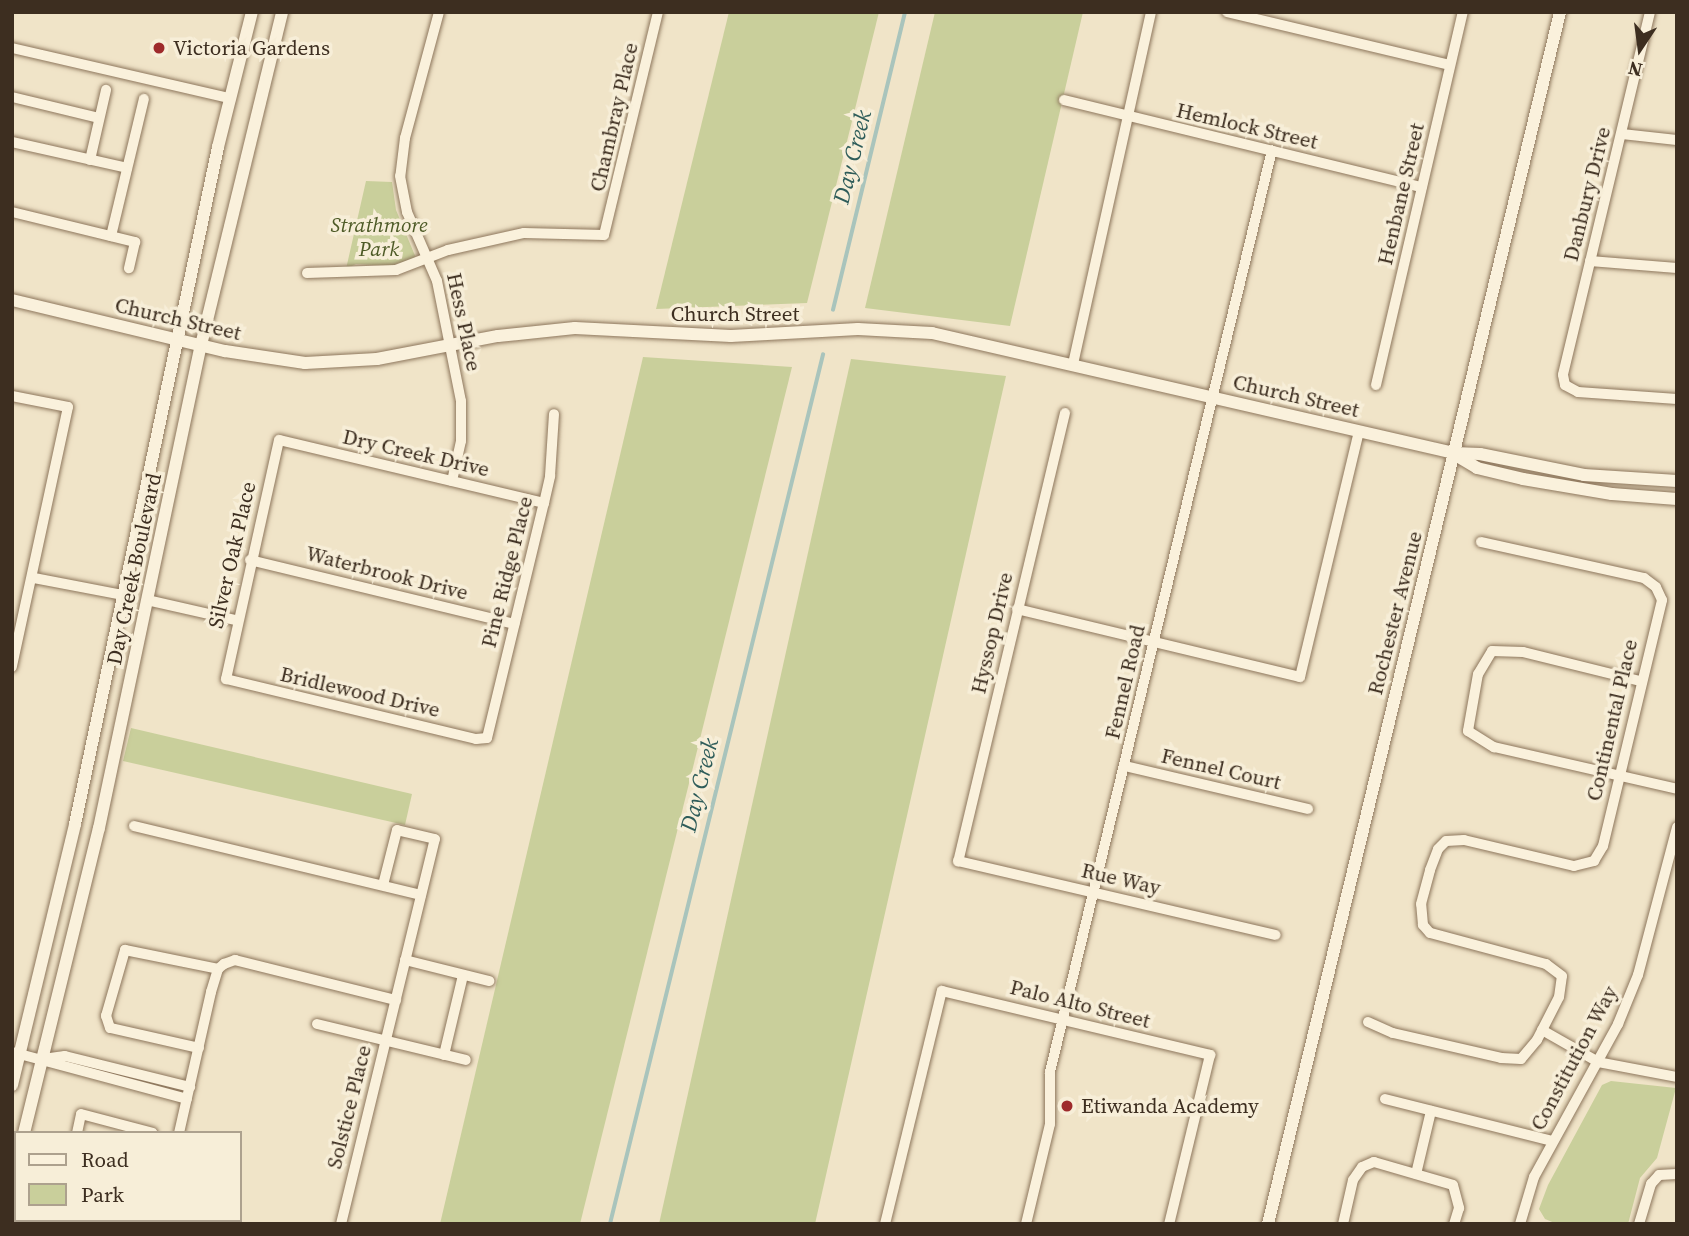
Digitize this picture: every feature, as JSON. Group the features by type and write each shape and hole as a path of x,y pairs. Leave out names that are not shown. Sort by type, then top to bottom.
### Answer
{"main road":[{"name":"Day Creek Boulevard","path":"12,1085 16,1053 75,824 228,98 253,12"},
{"name":"Day Creek Boulevard","path":"25,1131 99,828 201,345 282,12"},
{"name":"Rochester Avenue","path":"1268,1224 1560,12"},
{"name":"Church Street","path":"12,300 262,358 324,363 575,328 731,336 897,329 967,339 1454,453 1480,454 1584,475 1677,481"},
{"name":"Church Street","path":"1454,453 1477,468 1523,480 1612,494 1677,499"}],"street":[{"name":"Hess Place","path":"439,12 400,171 407,212 428,257 450,346 462,415 452,481"},
{"name":"Chambray Place","path":"428,257 524,233 597,236 607,231 658,12"},
{"path":"1073,364 1113,200 1126,118 1152,12"},
{"path":"1227,12 1450,65"},
{"name":"Henbane Street","path":"1376,385 1463,12"},
{"name":"Danbury Drive","path":"1650,12 1563,364 1565,385 1600,394 1677,399"},
{"path":"12,48 228,98"},
{"path":"90,160 106,90"},
{"path":"12,97 99,118"},
{"path":"111,236 144,99"},
{"name":"Hemlock Street","path":"1064,100 1126,118 1422,187"},
{"path":"1622,134 1677,140"},
{"path":"12,142 127,168"},
{"name":"Fennel Road","path":"1026,1224 1050,1124 1049,1072 1215,397 1272,150"},
{"path":"12,212 135,242 130,268"},
{"path":"307,273 383,272 428,257"},
{"path":"1590,261 1677,268"},
{"path":"12,396 68,407 14,667"},
{"name":"Hyssop Drive","path":"957,861 1065,413"},
{"name":"Pine Ridge Place","path":"487,738 544,503 556,433 554,414"},
{"path":"1017,609 1300,677 1359,431"},
{"name":"Dry Creek Drive","path":"279,440 544,503"},
{"name":"Silver Oak Place","path":"226,679 236,620 279,440"},
{"name":"Continental Place","path":"1481,542 1644,578 1656,587 1662,600 1640,681 1603,846 1594,861 1574,866 1464,840 1446,841 1438,849 1430,870 1421,904 1423,925 1440,937 1546,964 1562,975 1559,997 1542,1030"},
{"name":"Waterbrook Drive","path":"250,560 514,624"},
{"path":"34,578 123,595"},
{"path":"147,600 236,620"},
{"path":"1640,681 1514,650 1492,651 1478,674 1468,731 1494,747 1677,789"},
{"name":"Bridlewood Drive","path":"226,679 476,739 487,738"},
{"name":"Fennel Court","path":"1125,766 1308,809"},
{"path":"134,826 421,895"},
{"name":"Constitution Way","path":"1520,1224 1534,1177 1598,1062 1638,975 1677,827"},
{"name":"Solstice Place","path":"341,1224 435,839 397,830 383,885"},
{"name":"Rue Way","path":"957,861 1275,935"},
{"path":"199,1048 110,1028 106,1016 125,950 218,969 235,960 396,999"},
{"path":"405,960 489,981"},
{"path":"180,1131 218,969"},
{"path":"444,1055 463,975"},
{"name":"Palo Alto Street","path":"886,1224 942,990 1210,1055 1169,1224"},
{"path":"1368,1022 1393,1033 1521,1059 1542,1030 1598,1062 1677,1077"},
{"path":"317,1024 466,1060"},
{"path":"16,1053 187,1099"},
{"path":"43,1059 65,1056 190,1087"},
{"path":"1385,1099 1552,1141"},
{"path":"1416,1174 1431,1111"},
{"path":"77,1131 81,1114 145,1131"},
{"path":"1343,1224 1353,1180 1362,1167 1374,1162 1453,1185 1458,1194 1454,1224"},
{"path":"1639,1224 1651,1184 1659,1175 1677,1174"}],"green space":[{"path":"729,12 879,12 807,303 656,309"},
{"path":"935,12 1083,12 1010,326 865,308"},
{"name":"Strathmore Park","path":"366,181 392,182 396,210 416,258 390,266 356,264 346,269"},
{"path":"643,357 792,367 580,1224 440,1224"},
{"path":"851,359 1006,376 815,1224 659,1224"},
{"path":"131,728 412,794 405,825 123,761"},
{"path":"1611,1081 1676,1088 1657,1158 1640,1178 1628,1224 1557,1224 1545,1219 1539,1209 1548,1185 1602,1085"}],"waterway":[{"name":"Day Creek","path":"833,310 905,12"},
{"name":"Day Creek","path":"610,1224 823,355"}],"place":[{"name":"Victoria Gardens","path":"159,48"},
{"name":"Etiwanda Academy","path":"1067,1106"}]}
